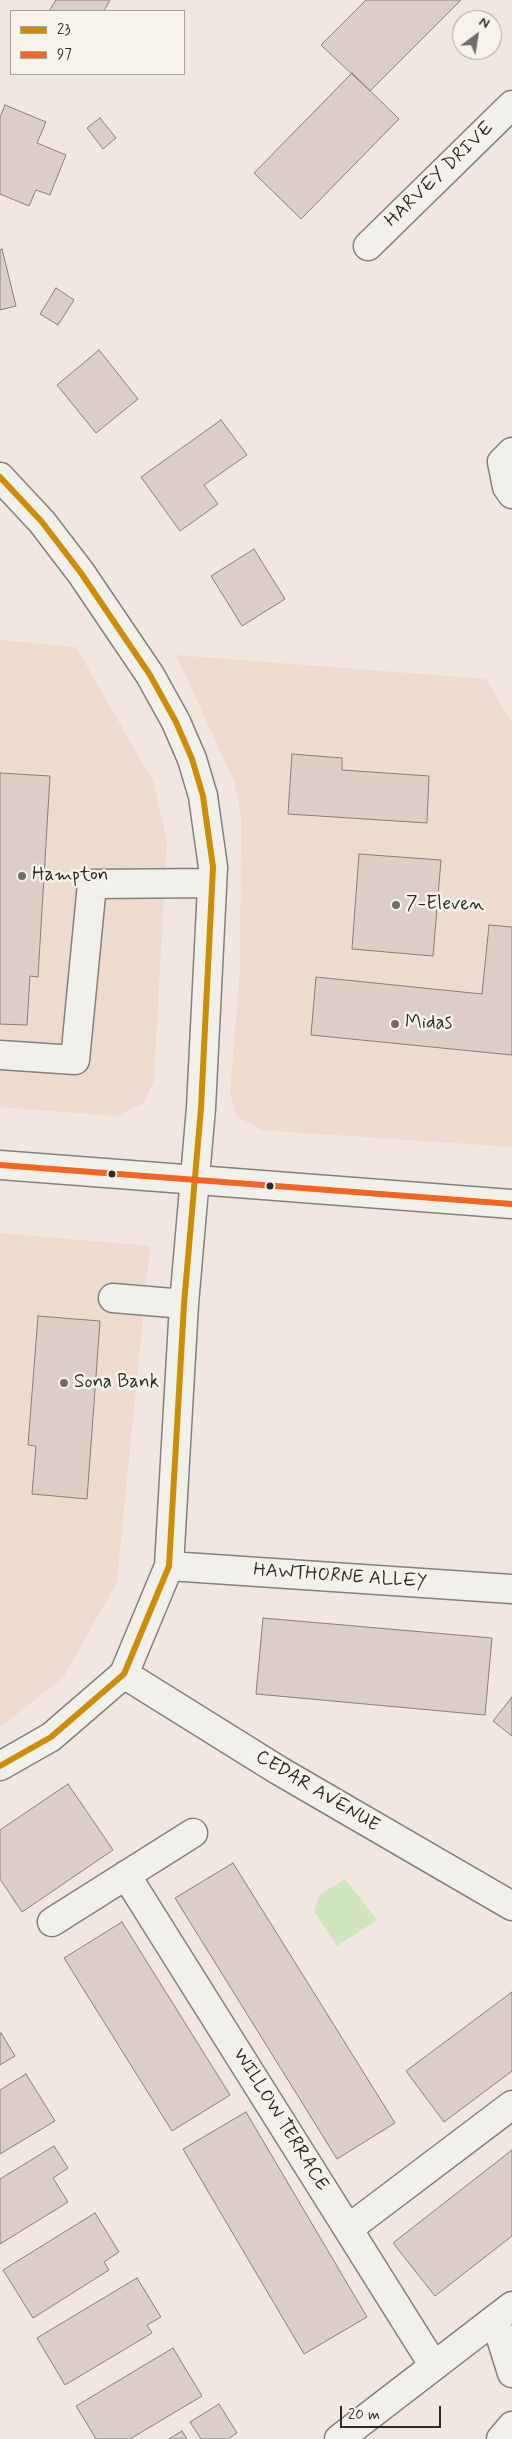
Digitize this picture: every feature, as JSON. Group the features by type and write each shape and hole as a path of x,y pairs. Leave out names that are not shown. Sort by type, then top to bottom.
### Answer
{"street":[{"name":"HARVEY DRIVE","path":"368,246 512,105"},
{"path":"512,452 502,462 507,487 512,494"},
{"path":"0,477 42,522 81,573 150,675 176,722 192,759 203,796 209,830 212,883 196,1179 184,1304 169,1566 124,1674 51,1737 0,1766"},
{"path":"0,1054 74,1060 92,884 212,883"},
{"path":"0,1165 512,1204"},
{"path":"113,1298 184,1304"},
{"name":"HAWTHORNE ALLEY","path":"169,1566 512,1589"},
{"name":"CEDAR AVENUE","path":"124,1674 278,1770 512,1906"},
{"path":"52,1922 193,1833"},
{"name":"WILLOW TERRACE","path":"126,1875 434,2366"},
{"path":"348,2229 512,2105"},
{"path":"339,2439 504,2312"},
{"path":"504,2312 512,2373"},
{"path":"501,2439 512,2426"}],"shaded area":[{"path":"0,640 76,647 153,781 167,841 154,1080 144,1103 116,1116 0,1107"},
{"path":"176,655 486,679 512,723 512,1147 260,1130 237,1116 230,1093 240,970 241,815 234,781"},
{"path":"0,1233 150,1246 117,1582 63,1678 0,1727"}],"green space":[{"path":"345,1879 377,1920 337,1946 314,1911 319,1895"}],"building":[{"path":"56,0 110,0 105,10 50,10"},
{"path":"366,0 461,0 370,91 321,45"},
{"path":"352,73 399,119 301,219 254,173"},
{"path":"5,105 46,122 37,143 66,155 50,195 36,190 29,206 0,194 0,117"},
{"path":"100,118 116,138 103,149 87,128"},
{"path":"2,249 16,306 0,310 0,250"},
{"path":"56,288 74,300 58,325 40,314"},
{"path":"99,350 138,399 96,433 57,385"},
{"path":"221,420 247,455 204,485 218,504 180,531 141,477"},
{"path":"254,549 285,599 242,626 211,576"},
{"path":"292,754 342,758 342,770 429,776 427,823 288,814"},
{"name":"Hampton","path":"0,773 50,776 38,977 30,976 27,1025 0,1024"},
{"name":"7-Eleven","path":"359,854 441,860 433,956 352,949"},
{"path":"489,925 512,927 512,1055 311,1035 316,977 482,994"},
{"name":"Sona Bank","path":"38,1316 100,1321 87,1499 32,1494 36,1446 28,1445"},
{"path":"263,1618 492,1638 485,1715 256,1694"},
{"path":"512,1697 512,1736 493,1721"},
{"path":"68,1784 113,1850 22,1912 0,1879 0,1830"},
{"path":"233,1863 395,2123 337,2159 175,1898"},
{"path":"122,1922 230,2095 172,2131 64,1958"},
{"path":"512,1992 512,2071 444,2122 406,2071"},
{"path":"0,2034 15,2056 0,2065"},
{"path":"26,2074 55,2121 0,2154 0,2090"},
{"path":"246,2112 367,2317 304,2354 183,2149"},
{"path":"54,2146 68,2168 53,2178 68,2202 0,2244 0,2179"},
{"path":"512,2150 512,2236 435,2296 393,2243"},
{"path":"95,2213 119,2252 104,2262 109,2270 33,2318 3,2270"},
{"path":"137,2278 161,2317 147,2325 152,2333 65,2385 37,2338"},
{"path":"173,2348 202,2396 130,2439 96,2439 76,2406"},
{"path":"219,2404 237,2433 228,2439 201,2439 190,2422"},
{"path":"182,2431 187,2439 169,2439"}],"transit line":[{"name":"23","path":"0,477 42,522 81,573 150,675 176,722 192,759 203,796 213,867 201,1108 184,1304 169,1566 124,1674 51,1737 0,1766"},
{"name":"97","path":"0,1165 512,1204"}],"place":[{"name":"Hampton","path":"22,876"},
{"name":"7-Eleven","path":"396,905"},
{"name":"Midas","path":"395,1024"},
{"name":"Sona Bank","path":"64,1383"}]}
